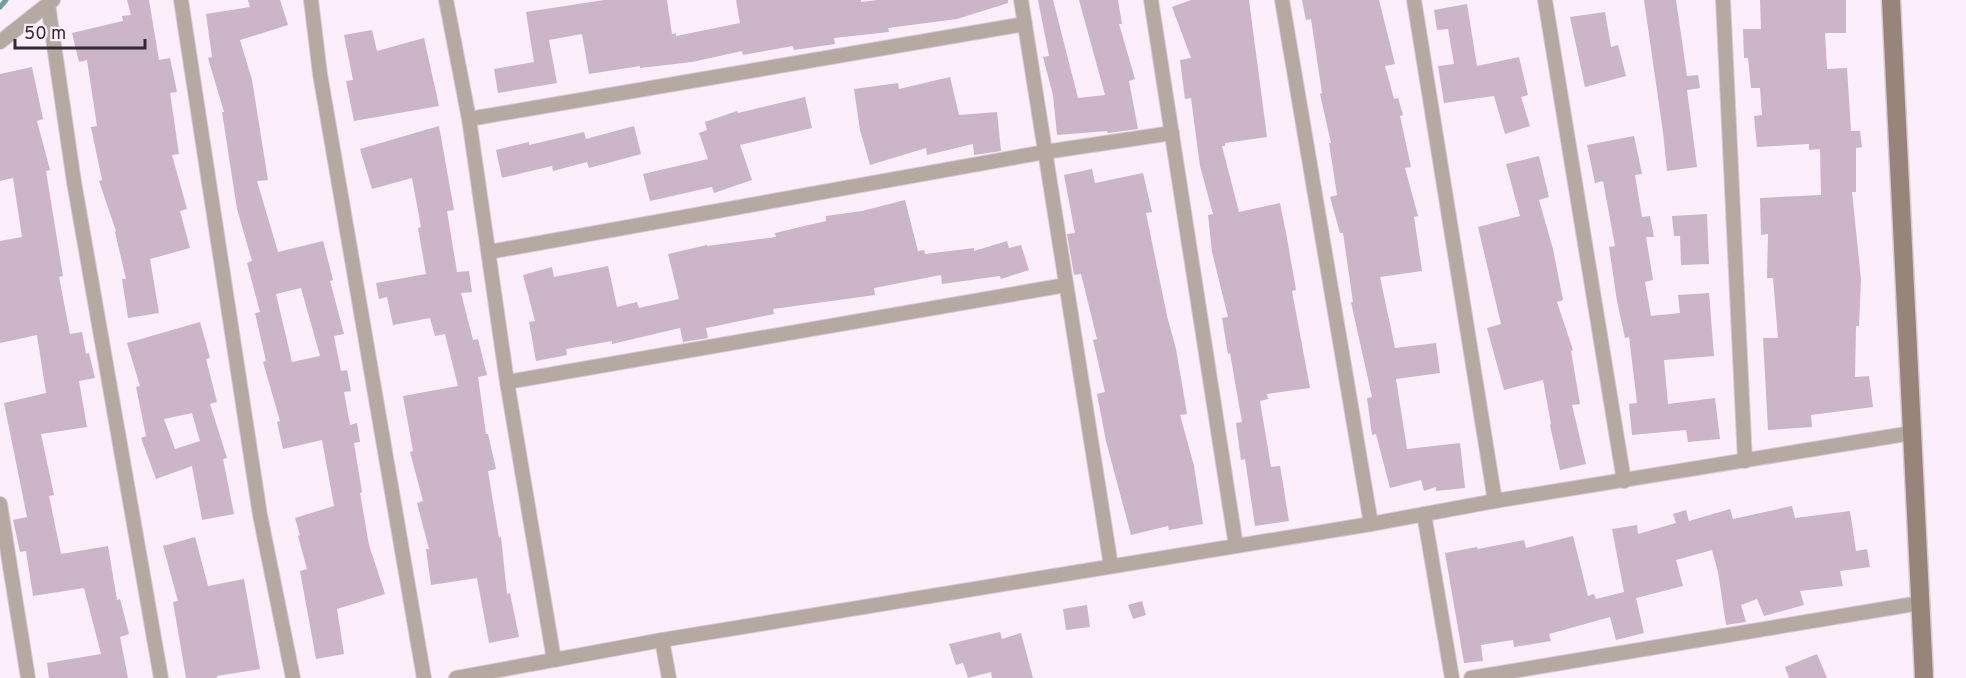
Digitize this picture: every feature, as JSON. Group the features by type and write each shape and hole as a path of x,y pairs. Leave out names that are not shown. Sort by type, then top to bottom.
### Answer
{"main road":[{"path":"1890,0 1924,678"}],"street":[{"path":"181,0 260,515 293,678"},
{"path":"311,0 320,74 424,678"},
{"path":"446,0 469,119 507,382 554,660"},
{"path":"1021,0 1112,566"},
{"path":"1151,0 1236,546"},
{"path":"1282,0 1371,524"},
{"path":"1414,0 1495,501"},
{"path":"1545,0 1624,481"},
{"path":"1723,0 1745,461"},
{"path":"0,42 51,2"},
{"path":"51,2 74,182 161,678"},
{"path":"469,119 1025,24"},
{"path":"489,252 1045,152 1172,134"},
{"path":"507,382 1066,285"},
{"path":"456,678 503,674 554,660 662,640 1912,433"},
{"path":"0,504 28,678"},
{"path":"1424,514 1452,678"},
{"path":"1471,678 1920,603"},
{"path":"662,640 669,678"}],"building":[{"path":"127,0 149,0 159,60 170,58 177,92 170,93 179,154 172,155 187,209 180,211 190,248 150,259 159,313 128,318 122,279 126,279 116,231 99,181 102,180 91,127 97,126 87,60 79,62 72,33 123,21 122,16 131,15"},
{"path":"248,0 280,0 288,25 240,40 252,80 268,180 257,181 278,252 323,241 333,280 330,281 344,334 334,336 341,371 347,370 351,391 344,392 350,425 357,423 360,442 354,443 369,545 385,594 337,609 344,654 316,659 300,571 307,569 295,518 334,506 322,440 283,449 277,422 280,421 263,362 266,361 255,313 260,312 247,263 252,261 237,209 222,112 224,112 208,58 212,57 206,14 250,7","holes":["301,288 320,356 292,362 276,294"]},
{"path":"604,0 667,0 672,34 676,33 676,36 740,23 736,0 861,0 861,2 1008,0 1008,3 957,19 888,28 889,32 834,38 835,44 794,50 793,46 743,55 742,51 692,62 640,68 640,66 589,74 582,34 549,40 557,83 498,93 494,69 534,62 526,12"},
{"path":"1038,0 1053,0 1078,98 1105,95 1079,0 1118,0 1122,24 1119,24 1135,79 1129,81 1138,129 1057,135 1053,95 1043,57 1049,56"},
{"path":"1191,0 1249,0 1267,137 1225,143 1225,146 1222,146 1239,212 1280,203 1287,238 1296,290 1292,291 1310,388 1267,394 1268,399 1260,401 1271,467 1280,466 1289,521 1255,526 1245,459 1241,460 1236,423 1242,422 1222,318 1228,317 1212,252 1208,215 1213,214 1200,166 1191,98 1185,99 1180,60 1191,58 1172,7"},
{"path":"1302,0 1379,0 1395,64 1385,66 1394,99 1398,98 1403,115 1400,116 1411,167 1405,168 1418,216 1414,217 1422,271 1380,277 1395,348 1436,343 1440,373 1396,379 1407,449 1460,443 1465,488 1436,491 1436,487 1424,491 1421,480 1390,488 1376,434 1372,435 1367,398 1372,397 1351,302 1353,302 1343,233 1340,233 1330,197 1337,195 1329,143 1331,143 1320,94 1322,93 1311,19 1306,20"},
{"path":"1644,0 1676,0 1687,76 1698,75 1700,88 1687,90 1697,167 1667,171"},
{"path":"1760,0 1846,0 1846,33 1825,33 1827,69 1847,68 1851,131 1860,131 1862,147 1856,148 1856,192 1852,192 1861,279 1859,326 1856,326 1855,377 1869,376 1873,407 1811,415 1812,427 1768,430 1763,338 1778,338 1773,278 1767,278 1768,234 1761,235 1760,198 1821,195 1820,149 1809,150 1809,144 1757,147 1754,116 1762,115 1760,88 1751,88 1748,58 1744,58 1743,29 1761,29"},
{"path":"1467,4 1477,66 1519,57 1528,95 1521,97 1530,126 1505,134 1494,96 1444,103 1438,66 1454,64 1448,29 1437,30 1434,10"},
{"path":"1605,12 1611,47 1618,45 1626,76 1585,87 1570,17"},
{"path":"372,30 377,51 424,38 439,106 354,121 346,81 353,80 344,35"},
{"path":"32,67 43,119 37,121 50,170 46,171 63,276 59,277 70,334 82,332 86,354 89,353 95,378 79,381 87,427 41,434 54,495 49,496 61,554 108,546 117,600 120,599 129,634 120,637 128,678 49,678 47,663 101,654 84,588 33,596 26,551 20,552 13,520 27,517 4,403 46,393 37,335 0,343 0,241 22,237 13,178 0,181 0,74"},
{"path":"950,77 959,115 997,112 1001,151 974,155 973,144 927,155 926,148 870,165 860,130 854,89 898,83 899,89"},
{"path":"805,97 812,128 740,145 752,180 714,193 712,187 650,201 643,174 708,159 699,133 707,130 705,122 737,111 738,113"},
{"path":"439,126 454,210 447,211 457,272 469,271 472,292 461,293 473,340 478,339 487,375 478,377 486,434 488,434 496,469 488,471 499,538 501,537 507,594 510,593 519,637 489,643 477,578 431,585 426,549 429,549 417,503 423,501 410,452 413,451 403,396 458,386 445,334 435,336 430,318 393,325 387,297 379,299 376,283 426,274 418,228 421,227 412,178 372,189 360,149"},
{"path":"634,126 641,154 589,168 587,162 553,171 552,166 502,178 496,150 584,132 586,139"},
{"path":"1634,136 1642,174 1635,175 1642,217 1650,216 1654,237 1646,237 1653,280 1645,282 1651,316 1680,313 1678,295 1709,293 1714,356 1664,360 1668,404 1715,398 1720,439 1688,442 1686,430 1632,435 1629,404 1637,403 1629,337 1625,338 1609,247 1615,246 1603,181 1595,183 1587,145"},
{"path":"1539,156 1549,197 1539,200 1553,249 1563,300 1557,302 1573,350 1571,351 1580,404 1572,405 1586,464 1560,470 1543,380 1504,390 1487,328 1501,324 1478,227 1520,216 1506,164"},
{"path":"1092,169 1095,183 1143,173 1152,212 1146,213 1176,349 1187,414 1180,415 1194,466 1203,524 1169,530 1168,526 1131,535 1106,441 1097,394 1105,392 1093,340 1097,339 1081,274 1074,275 1067,234 1075,233 1064,175"},
{"path":"905,200 918,251 924,250 925,254 974,248 974,251 1007,241 1009,248 1021,245 1029,270 1001,279 1000,276 942,284 941,275 874,288 875,295 773,309 774,314 706,328 708,338 683,342 680,328 612,344 612,341 566,349 567,355 536,361 529,322 535,321 523,275 552,267 554,277 608,266 617,307 637,302 639,308 679,299 668,254 707,245 776,237 775,233 826,221 826,216 862,211"},
{"path":"1707,214 1709,264 1681,265 1680,236 1674,236 1672,216"},
{"path":"200,322 210,358 206,359 217,402 210,404 227,458 223,459 234,514 202,520 192,466 156,479 141,438 146,436 136,387 140,386 127,343","holes":["192,413 200,441 175,449 164,419"]},
{"path":"1792,506 1795,518 1850,511 1856,551 1867,549 1870,567 1840,571 1843,586 1800,591 1804,605 1764,616 1757,599 1741,605 1746,622 1726,625 1718,572 1712,550 1676,560 1683,586 1636,598 1644,633 1616,640 1610,617 1549,634 1551,641 1514,647 1513,640 1481,645 1483,661 1464,663 1445,553 1524,540 1526,548 1573,536 1588,596 1594,594 1596,599 1624,592 1612,529 1637,525 1638,534 1676,523 1673,514 1686,510 1689,521 1730,509 1733,519"},
{"path":"195,537 208,586 244,579 260,669 217,676 217,678 186,678 173,602 178,601 163,546"},
{"path":"1142,601 1146,615 1133,619 1128,605"},
{"path":"1087,605 1090,627 1066,630 1063,609"},
{"path":"1000,632 1002,639 1021,633 1033,678 992,678 991,672 968,678 963,663 956,665 949,644"},
{"path":"1817,654 1827,678 1789,678 1785,667"}],"waterway":[{"path":"0,7 6,0"}]}
